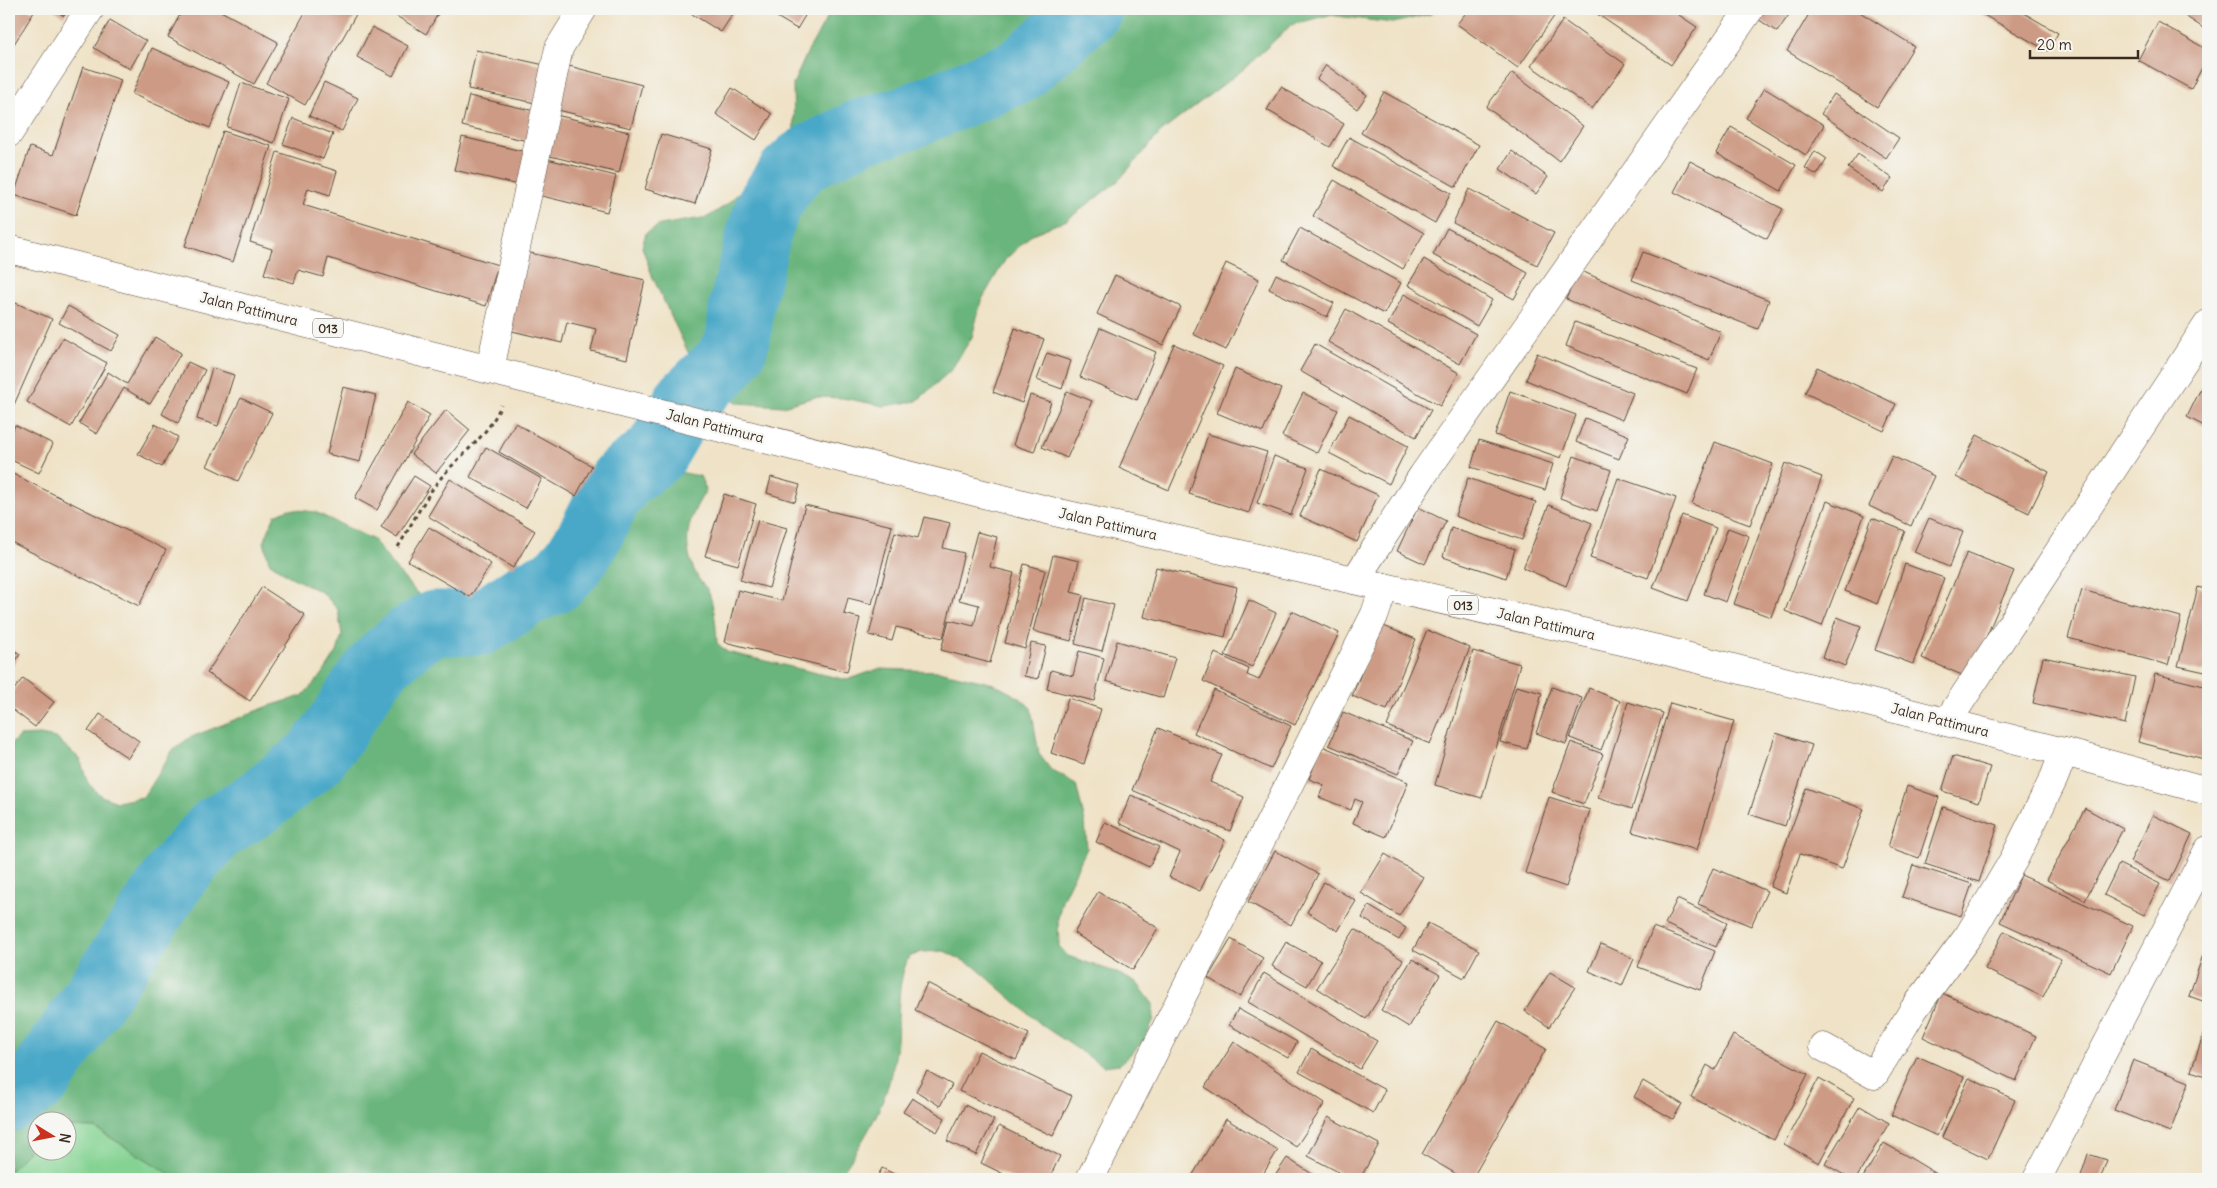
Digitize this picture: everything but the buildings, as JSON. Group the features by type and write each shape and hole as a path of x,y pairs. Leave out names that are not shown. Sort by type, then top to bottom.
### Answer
{"street":[{"path":"9,133 90,9"},
{"path":"501,371 559,48 583,9"},
{"path":"1355,580 1423,474 1750,9"},
{"name":"Jalan Pattimura","path":"9,249 501,371 1055,512 1666,651 2064,752 2208,791"},
{"path":"1947,722 2208,324"},
{"path":"1090,1179 1375,614 1384,587"},
{"path":"1823,1047 1874,1075 1914,1009 1969,935 2014,859 2054,778 2064,752"},
{"path":"2037,1179 2208,850"}],"path":[{"path":"398,547 436,484 468,452 490,426 498,412 501,371"}],"green space":[{"path":"839,9 1436,9 1431,14 1393,23 1329,15 1291,25 1245,68 1161,132 1118,181 1067,220 1032,234 1005,260 981,301 972,337 951,370 917,401 884,406 843,398 815,397 783,406 737,403 703,384 653,278 642,247 646,233 660,225 708,217 726,205 788,147 794,130 793,84 809,49 828,16"},
{"path":"642,465 700,476 706,490 690,522 688,532 689,554 692,566 698,578 707,589 711,599 717,643 727,652 847,680 878,669 939,671 994,684 1020,698 1031,708 1039,754 1051,770 1076,784 1085,822 1087,848 1062,900 1058,918 1059,946 1068,956 1115,972 1137,983 1153,1004 1154,1019 1144,1041 1120,1064 1103,1066 1043,1026 974,966 944,951 922,952 909,957 902,979 896,1051 882,1103 867,1134 838,1179 178,1179 95,1128 78,1127 78,1110 28,1110 28,1151 9,1172 9,746 19,736 40,735 56,738 80,759 88,783 101,796 117,802 143,797 172,751 189,738 269,706 302,696 322,675 337,652 342,635 338,610 323,593 289,576 269,562 264,542 275,515 289,509 315,512 374,540 417,593 436,609 459,623 481,623 530,592 557,580 574,561 589,537 610,495 624,477"},
{"path":"78,1127 95,1128 178,1179 9,1179 9,1172 28,1151 28,1160 78,1160"}],"waterway":[{"path":"9,1100 39,1080 179,871 217,828 261,801 315,757 336,729 366,682 383,661 411,637 434,623 481,623 530,592 557,580 574,561 589,537 610,495 624,477 656,453 686,401 725,363 735,348 739,333 741,308 759,233 768,206 789,174 813,155 862,131 909,117 1019,71 1090,9"}]}
